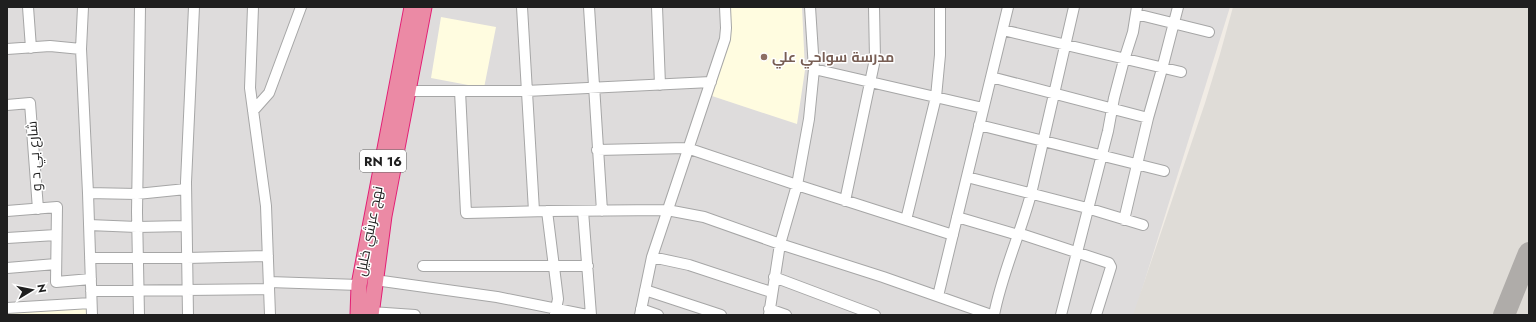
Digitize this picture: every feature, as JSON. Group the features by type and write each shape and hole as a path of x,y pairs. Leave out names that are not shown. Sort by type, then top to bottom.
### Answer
{"highway":[{"name":"نهج عرشي خليل","path":"367,314 359,285 412,7"},
{"name":"نهج عرشي خليل","path":"367,314 375,280 384,216 424,7"}],"street":[{"path":"28,7 31,48"},
{"path":"83,7 81,49 92,315"},
{"path":"139,315 137,194 140,7"},
{"path":"188,315 186,189 194,7"},
{"path":"253,7 250,88 266,206 270,315"},
{"path":"253,111 269,93 301,7"},
{"path":"522,7 534,211"},
{"path":"589,7 602,211"},
{"path":"657,7 660,85"},
{"path":"658,315 641,312 652,257 687,148 725,39 725,7"},
{"path":"786,315 769,312 771,292 780,244 797,185 809,119 814,69 810,7"},
{"path":"846,201 875,59 874,7"},
{"path":"906,220 936,97 940,56 940,7"},
{"path":"938,296 1008,7"},
{"path":"460,91 466,213 667,210 704,217 992,315 1031,194 1074,7"},
{"path":"1124,220 1136,165 1178,7"},
{"path":"1061,315 1087,208 1108,131 1124,60 1133,32 1135,9 1174,23 1209,32"},
{"path":"1003,30 1162,69 1181,72"},
{"path":"7,49 50,46 81,49"},
{"path":"814,69 983,108"},
{"path":"991,78 1148,118"},
{"path":"408,91 526,91 711,82"},
{"name":"شارع بي د و","path":"7,105 30,103 38,209"},
{"path":"979,125 1164,171"},
{"path":"597,150 687,148 953,235"},
{"path":"967,177 1087,208 1144,225"},
{"path":"88,192 137,194 186,189"},
{"path":"7,211 57,207 56,282 91,279"},
{"path":"547,211 558,299 556,312"},
{"path":"583,211 591,315"},
{"path":"957,217 1106,261 1110,265 1096,315"},
{"path":"89,226 186,226"},
{"path":"7,238 56,235"},
{"path":"90,258 268,256"},
{"path":"652,257 689,265 771,292"},
{"path":"7,268 56,264"},
{"path":"423,266 588,266"},
{"path":"774,277 875,315"},
{"path":"375,280 497,297 556,312 587,315"},
{"path":"91,291 188,290 269,285 359,285"},
{"path":"645,290 721,315"},
{"path":"7,305 91,303"},
{"path":"367,314 415,315"}],"shaded area":[{"path":"7,7 1230,7 1134,315 7,315"},
{"name":"مدرسة سواحي علي","path":"802,7 805,70 797,124 712,96 727,44 729,8"},
{"path":"1233,7 1529,7 1529,315 1133,315 1205,103"},
{"path":"441,17 496,27 484,88 431,78"},
{"path":"88,307 89,315 7,315 7,311"}],"taxiway":[{"path":"1504,315 1529,253"}],"place":[{"name":"مدرسة سواحي علي","path":"764,57"}]}
